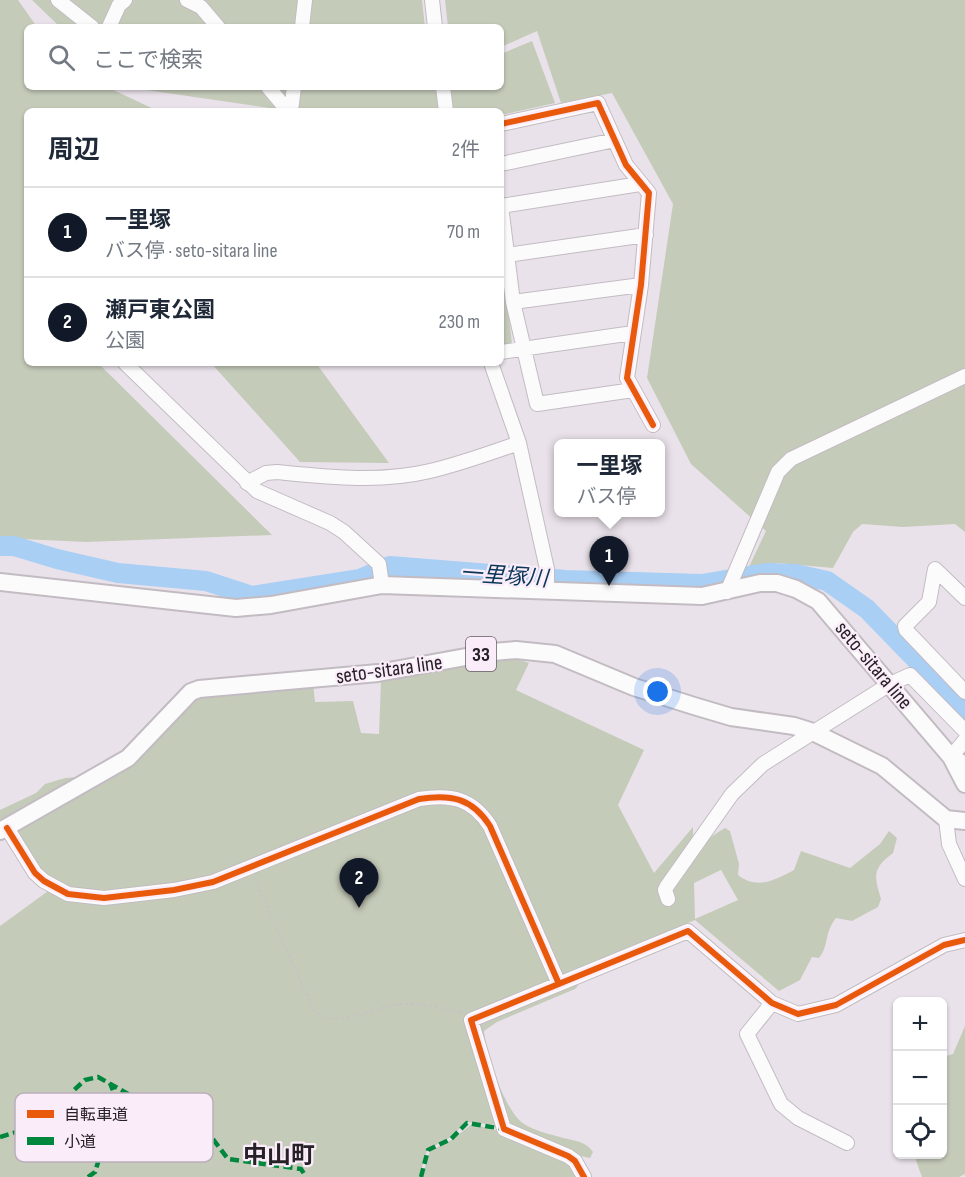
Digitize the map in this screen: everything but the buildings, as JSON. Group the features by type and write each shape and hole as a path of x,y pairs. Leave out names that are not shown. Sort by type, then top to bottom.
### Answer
{"main road":[{"name":"seto-sitara line","path":"0,582 236,608 271,605 382,583 692,596 777,583 818,601 958,761 965,784"},
{"name":"seto-sitara line","path":"4,830 128,758 191,692 199,689 378,673 493,652 516,650 555,654 634,687 731,717 794,726 813,732 882,766 946,819"},
{"path":"946,819 965,821"}],"street":[{"path":"58,0 88,24"},
{"path":"111,24 119,5 125,0"},
{"path":"187,0 201,7 215,24"},
{"path":"302,24 305,0"},
{"path":"432,0 435,24"},
{"path":"271,90 287,108"},
{"path":"290,108 294,90"},
{"path":"443,90 446,108"},
{"path":"504,123 598,103 626,165 649,193 641,285 627,378 653,425"},
{"path":"504,163 615,140"},
{"path":"504,206 640,184"},
{"path":"504,230 513,302 522,349 537,404 633,390"},
{"path":"507,255 646,235"},
{"path":"513,302 641,285"},
{"path":"504,352 633,333"},
{"path":"127,366 257,491 308,512 344,532 379,564 382,583"},
{"path":"492,366 519,443 547,569 548,590"},
{"path":"728,590 778,472 791,459 965,376"},
{"path":"247,483 266,473 277,472 363,478 405,475 430,471 519,443"},
{"path":"965,598 935,569 929,602 905,626 906,630 965,692"},
{"path":"668,899 665,890 735,791 768,759 807,738 890,684 910,675 965,731"},
{"path":"958,761 965,740"},
{"path":"4,830 35,873 44,881 56,890 84,897 174,890 213,882 419,799 439,795 455,797 475,808 490,826 558,984"},
{"path":"946,819 949,844 965,879"},
{"path":"584,1177 575,1161 568,1156 504,1129 471,1020 688,931 772,1003 798,1014 836,1005 944,945 965,940"},
{"path":"772,1003 747,1034 781,1104 798,1118 847,1143"}],"path":[{"path":"249,868 313,1009 320,1016 336,1020 405,1004 466,1012 471,1020"}],"green space":[{"path":"0,0 18,0 35,24 24,24 24,90 113,90 152,108 24,108 24,366 101,366 272,535 86,542 0,538"},
{"path":"32,0 422,0 425,24 57,24"},
{"path":"445,0 965,0 965,532 955,524 903,527 862,524 853,532 833,568 777,563 746,573 766,531 691,464 647,378 673,204 612,93 561,103 537,31 504,46 504,24 448,24"},
{"path":"532,41 555,103 504,114 504,108 269,108 146,90 504,90 504,53"},
{"path":"504,280 505,280 512,344 504,345"},
{"path":"214,366 318,366 389,463 300,462"},
{"path":"513,658 529,663 516,690 644,750 618,805 654,873 693,827 693,855 716,833 725,828 730,831 739,864 738,875 745,880 759,883 773,880 794,870 801,851 850,868 880,844 889,831 897,838 893,853 881,864 876,873 881,899 878,907 852,921 836,918 819,958 812,957 800,980 779,991 695,920 465,1016 499,1125 466,1122 451,1137 427,1150 419,1177 0,1177 0,926 55,886 26,849 19,833 19,827 121,768 197,696 313,683 315,702 353,701 361,733 379,734 381,680","holes":["721,870 738,900 695,919 694,883"]},
{"path":"78,777 0,826 0,810 36,793 45,784"},
{"path":"576,982 578,986 575,989 497,1022 484,1031 488,1053 498,1081 510,1108 517,1117 524,1124 537,1130 586,1145 593,1152 590,1158 570,1154 510,1129 478,1025"},
{"path":"965,1026 965,1174 959,1177 922,1177 915,1159 947,1159 947,1056 953,1054"},
{"path":"472,1124 499,1131 506,1138 538,1148 572,1165 578,1177 422,1177 430,1151 453,1139"}],"waterway":[{"name":"一里塚川","path":"0,546 14,546 118,573 206,581 252,596 360,579 390,566 566,580 702,584 767,573 796,574 827,581 867,609 965,710"}],"marked path":[{"path":"73,1093 85,1080 98,1077 126,1093"},
{"path":"110,1083 114,1093"},
{"path":"421,1177 428,1150 451,1139 467,1123 504,1129"},
{"path":"0,1137 15,1132"},
{"path":"213,1139 228,1159 301,1169 306,1177"},
{"path":"88,1177 95,1172 98,1162"}],"cycle path":[{"path":"504,123 598,103 626,165 649,193 641,285 627,378 653,425"},
{"path":"7,828 35,873 44,881 68,894 104,898 174,890 213,882 419,799 441,797 460,800 476,809 490,826 559,984"},
{"path":"584,1177 575,1161 568,1156 504,1129 471,1020 688,931 772,1003 798,1014 836,1005 944,945 965,940"}],"place":[{"name":"一里塚","path":"609,586"},
{"name":"瀬戸東公園","path":"359,908"}],"district":[{"name":"中山町","path":"279,1155"}]}
